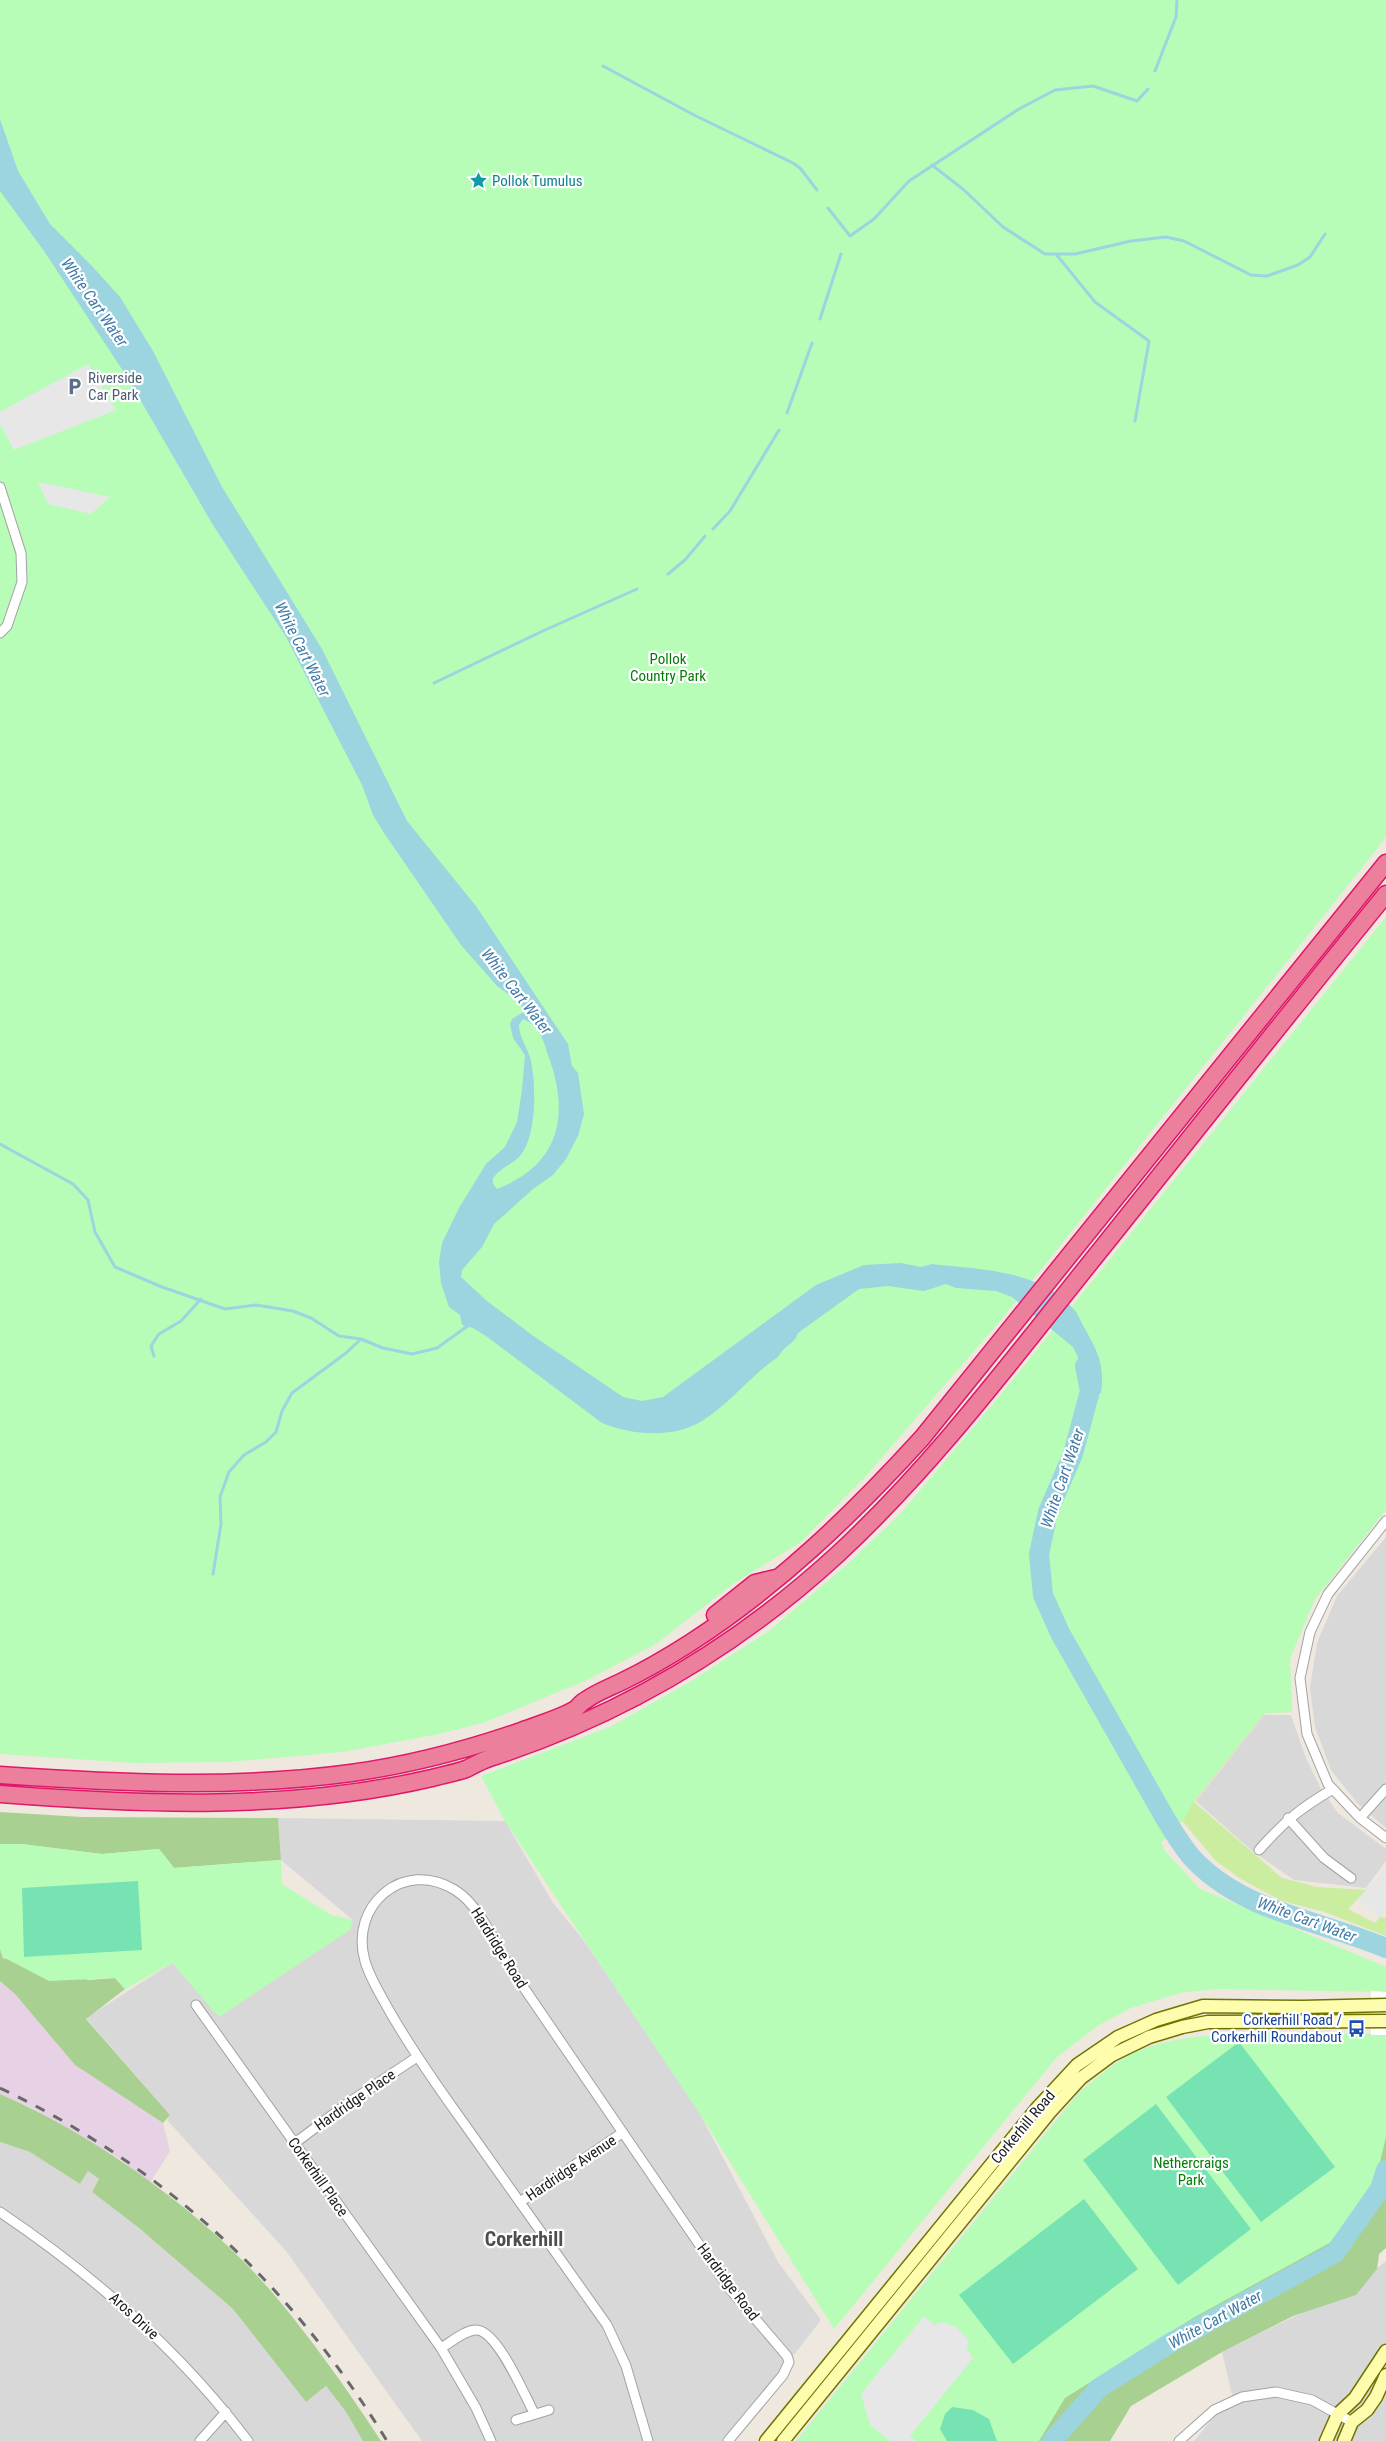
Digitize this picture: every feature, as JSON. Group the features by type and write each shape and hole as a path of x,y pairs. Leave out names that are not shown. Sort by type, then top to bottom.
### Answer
{"highway":[{"path":"0,1775 134,1783 236,1783 323,1776 405,1764 465,1749 576,1709 584,1700 634,1676 692,1641 780,1578 852,1513 902,1460 1065,1263 1385,864"},
{"path":"0,1794 97,1800 186,1802 273,1799 338,1794 400,1785 465,1769 481,1761 589,1721 646,1692 705,1658 750,1627 815,1574 906,1485 1082,1274 1386,894"}],"street":[{"path":"0,487 21,553 22,582 7,626 0,633"},
{"path":"1386,1521 1328,1594 1310,1632 1300,1678 1307,1734 1328,1784 1360,1818 1386,1838"},
{"path":"1259,1850 1288,1818 1306,1804 1333,1789"},
{"path":"1360,1818 1386,1789"},
{"path":"1288,1818 1324,1858 1351,1878"},
{"name":"Hardridge Road","path":"648,2441 626,2366 615,2340 417,2057 370,1978 362,1947 363,1925 366,1915 375,1903 386,1891 396,1885 418,1879 434,1881 454,1889 475,1909 507,1962 729,2288 787,2356 788,2368 728,2441"},
{"name":"Corkerhill Road","path":"766,2441 1038,2107 1077,2065 1118,2037 1156,2020 1203,2006 1303,2007 1386,2005"},
{"name":"Corkerhill Place","path":"196,2006 441,2348 476,2408 491,2441"},
{"name":"Corkerhill Road","path":"783,2441 1050,2112 1081,2078 1112,2055 1149,2037 1208,2022 1386,2021"},
{"name":"Hardridge Place","path":"294,2143 348,2103 417,2057"},
{"name":"Hardridge Avenue","path":"520,2202 622,2133"},
{"name":"Aros Drive","path":"0,2212 56,2250 153,2332 226,2412 248,2441"},
{"path":"441,2348 470,2331 480,2330 487,2332 497,2344 534,2413"},
{"path":"1326,2441 1338,2414 1355,2398 1386,2351"},
{"path":"1344,2441 1352,2422 1371,2404 1386,2374"},
{"path":"1179,2441 1214,2410 1242,2397 1276,2392 1312,2400 1352,2422"},
{"path":"516,2420 549,2410"},
{"path":"200,2441 226,2412"}],"shaded area":[{"name":"Riverside Car Park","path":"88,364 116,410 14,450 0,424 0,412"},
{"path":"38,482 110,497 91,514 48,504"},
{"path":"1386,1537 1386,1828 1358,1804 1331,1770 1315,1727 1310,1688 1317,1643 1337,1596"},
{"path":"1264,1715 1291,1715 1306,1758 1320,1787 1338,1813 1386,1849 1386,1861 1366,1888 1294,1880 1251,1850 1196,1801"},
{"path":"278,1818 505,1821 553,1903 585,1942 700,2114 778,2262 821,2320 727,2441 422,2441 286,2251 167,2120 170,2115 86,2018 172,1963 353,1920 281,1860"},
{"path":"1386,1867 1386,1910 1380,1918 1357,1900"},
{"path":"0,1981 15,1994 75,2065 163,2123 170,2151 150,2183 120,2159 32,2108 0,2094"},
{"path":"0,2142 30,2152 80,2184 88,2171 99,2179 92,2192 139,2228 233,2309 306,2402 326,2386 346,2412 363,2441 0,2441"},
{"path":"1386,2261 1386,2441 1194,2441 1232,2395 1222,2352 1353,2288"},
{"path":"924,2316 934,2325 942,2322 956,2327 969,2341 967,2349 973,2358 910,2436 916,2441 890,2441 870,2425 861,2394"}],"green space":[{"name":"Pollok Country Park","path":"0,0 1386,0 1386,837 1000,1321 865,1477 801,1542 733,1584 656,1644 587,1680 486,1722 439,1734 343,1752 228,1762 134,1763 0,1754"},
{"path":"1386,917 1386,1510 1315,1599 1290,1659 1292,1712 1264,1713 1193,1802 1185,1818 1161,1843 1166,1852 1200,1889 1386,1967 1386,1992 1215,1989 1180,1993 1131,2008 1099,2025 1057,2057 834,2329 700,2114 505,1821 481,1776 610,1727 688,1683 769,1631 851,1561 901,1513 998,1398"},
{"path":"1268,1705 1292,1712 1265,1713 1194,1802 1282,1878 1317,1887 1367,1890 1348,1909 1375,1923 1381,1916 1384,1918 1386,1916 1386,1936 1325,1912 1282,1901 1241,1879 1216,1861 1173,1810"},
{"path":"0,1812 82,1817 278,1818 281,1860 174,1868 159,1849 102,1854 21,1844 0,1844"},
{"path":"0,1844 21,1844 102,1854 159,1849 174,1868 281,1860 282,1884 331,1915 353,1920 350,1930 219,2017 172,1963 125,1989 115,1978 49,1981 3,1957 0,1949"},
{"path":"138,1881 142,1950 24,1957 22,1888"},
{"path":"0,1949 3,1958 89,1980 115,1978 125,1989 86,2019 170,2115 163,2123 75,2065 15,1994 0,1981"},
{"path":"1263,2032 1386,2035 1386,2248 1379,2254 1377,2269 1356,2295 1293,2316 1222,2352 1131,2406 1110,2441 1009,2441 1262,2040"},
{"name":"Nethercraigs Park","path":"1263,2032 1386,2035 1386,2137 1380,2162 1369,2195 1333,2241 1193,2318 1065,2398 1039,2441 796,2441 1080,2091 1121,2060 1137,2051 1154,2045 1190,2038"},
{"path":"1239,2042 1335,2167 1261,2222 1166,2097"},
{"path":"0,2094 73,2131 110,2154 146,2178 213,2233 244,2262 286,2309 328,2364 381,2441 363,2441 346,2412 326,2386 306,2402 233,2309 139,2228 92,2192 99,2179 88,2171 80,2184 30,2152 0,2142"},
{"path":"1156,2104 1251,2229 1178,2285 1083,2160"},
{"path":"1084,2199 1138,2269 1013,2364 959,2295"},
{"path":"952,2407 973,2410 989,2419 997,2441 947,2441 940,2429 945,2414"}],"water":[{"path":"0,119 18,171 50,224 120,297 153,351 222,487 322,649 407,821 476,906 568,1044 572,1066 578,1073 584,1114 578,1136 566,1159 553,1175 533,1189 494,1224 482,1247 462,1270 461,1277 487,1301 532,1335 623,1397 642,1401 663,1397 816,1285 864,1265 901,1263 921,1267 932,1264 990,1270 1028,1279 1046,1287 1062,1298 1076,1312 1094,1345 1099,1360 1102,1375 1101,1393 1081,1392 1078,1357 1073,1347 1012,1297 996,1291 956,1288 946,1284 924,1291 888,1286 859,1289 798,1333 778,1357 712,1414 690,1427 665,1433 626,1430 602,1423 486,1336 473,1328 462,1325 460,1315 449,1307 441,1283 439,1262 442,1243 459,1208 486,1164 505,1147 517,1122 525,1055 513,1038 510,1024 512,1019 525,1011 518,1001 497,986 461,945 384,833 373,815 362,785 286,637 213,525 127,377 44,251 0,191","holes":["523,1019 537,1029 542,1038 555,1077 558,1097 558,1117 555,1135 547,1151 535,1166 497,1189 493,1184 493,1178 499,1171 520,1156 530,1136 534,1110 533,1071 530,1056 520,1034 519,1025"]}],"pier":[{"path":"1371,1991 1386,1992 1386,2035 1371,2035"}],"waterway":[{"path":"1155,71 1176,17 1177,0"},
{"path":"603,66 694,115 793,163 800,168 817,190"},
{"path":"828,208 850,236 874,219 909,181 1019,109 1055,90 1093,86 1137,101 1148,89"},
{"path":"932,165 964,190 1003,227 1045,254 1075,254 1131,241 1166,237 1184,241 1251,275 1267,276 1298,265 1310,257 1325,234"},
{"path":"820,319 841,254"},
{"path":"1056,254 1095,302 1149,341 1135,421"},
{"path":"787,413 812,343"},
{"path":"713,529 730,511 779,430"},
{"path":"668,574 685,560 705,536"},
{"path":"434,683 637,589"},
{"path":"0,1144 73,1184 88,1200 95,1232 115,1267 162,1287 225,1309 256,1305 293,1311 311,1318 339,1336 361,1339 383,1348 412,1354 437,1348 469,1325"},
{"path":"154,1356 151,1346 159,1334 181,1321 201,1299"},
{"path":"213,1574 221,1524 220,1497 229,1472 244,1455 266,1442 276,1432 282,1411 292,1393 346,1353 361,1339"},
{"name":"White Cart Water","path":"1085,1366 1090,1391 1073,1454 1048,1512 1039,1554 1043,1595 1060,1633 1165,1818 1183,1847 1196,1862 1216,1879 1262,1905 1386,1948"},
{"name":"White Cart Water","path":"1052,2441 1099,2388 1172,2342 1335,2253 1380,2189 1386,2170"}],"railway":[{"path":"0,2088 60,2119 117,2155 170,2193 220,2236 266,2282 310,2331 350,2384 387,2441"}],"place":[{"name":"Pollok Tumulus","path":"478,181"},
{"name":"Riverside Car Park","path":"74,387"},
{"name":"Corkerhill Road / Corkerhill Roundabout","path":"1356,2029"}],"district":[{"name":"Corkerhill","path":"524,2239"}]}
